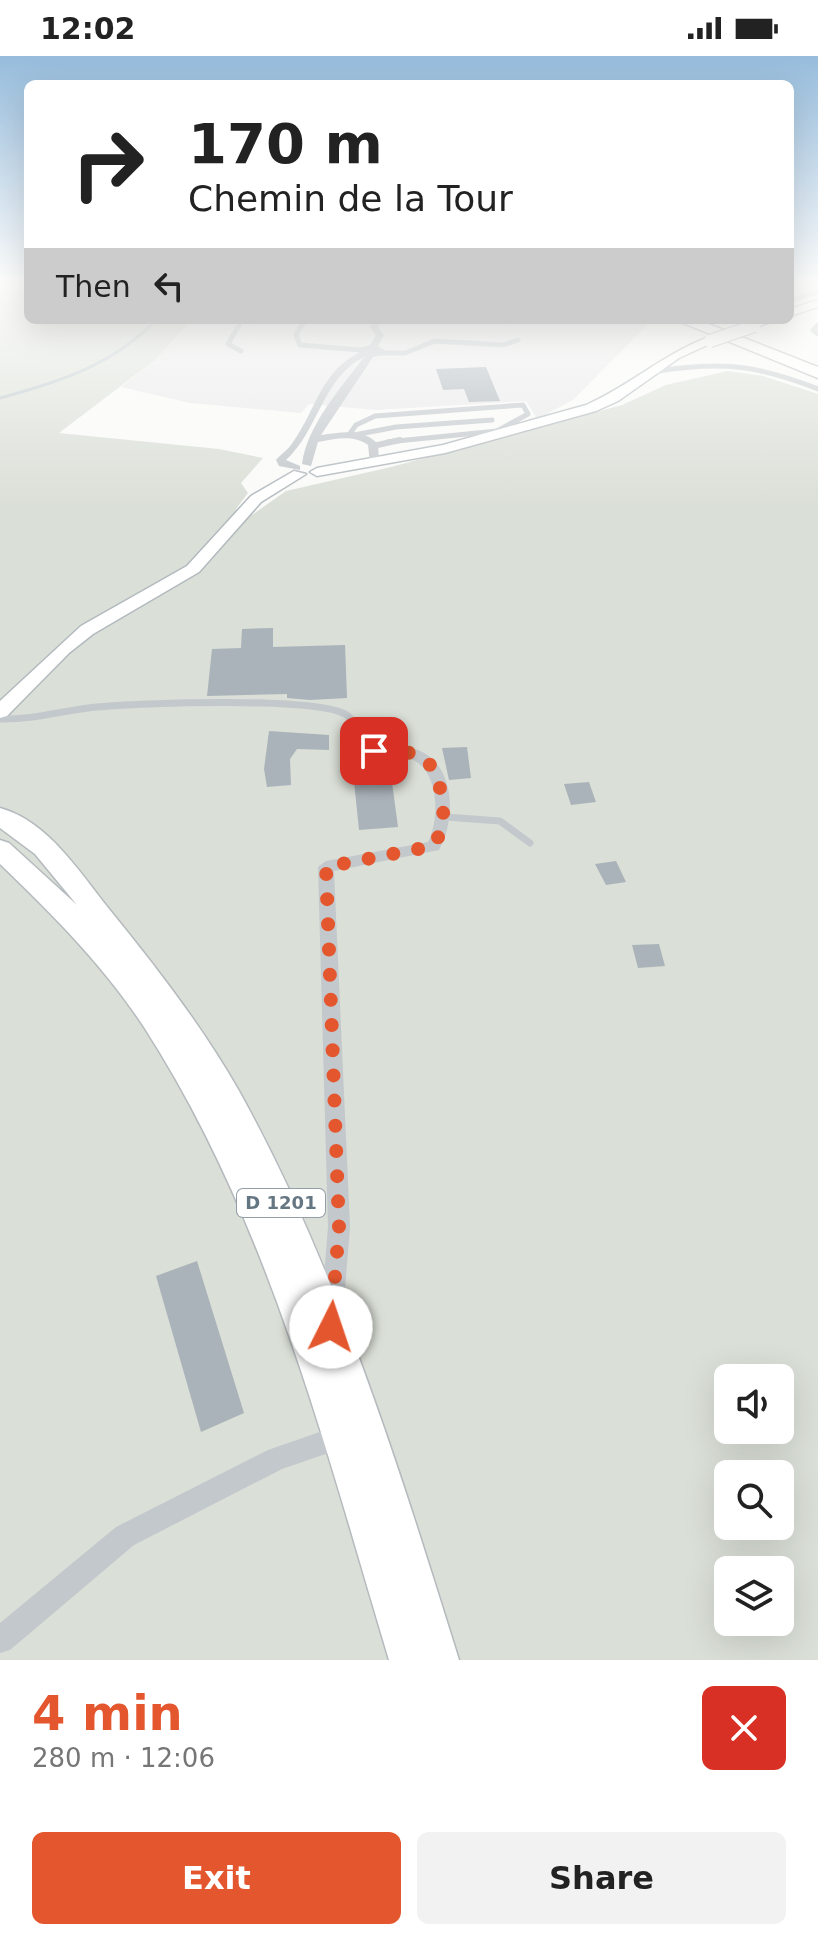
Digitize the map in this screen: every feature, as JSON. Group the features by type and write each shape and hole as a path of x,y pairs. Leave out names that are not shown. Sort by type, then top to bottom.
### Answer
{"highway":[{"path":"777,357 818,373"}],"main road":[{"name":"D 1201","path":"0,816 40,863 138,993 227,1141 305,1326 411,1660"},
{"path":"0,840 40,863"},
{"name":"D 1201","path":"0,849 40,863 149,976 238,1115 281,1203 331,1327 378,1465 437,1660"}],"street":[{"path":"307,469 283,464 281,460 299,443 306,420 344,365 360,357"},
{"path":"307,469 306,455 314,439 367,357"},
{"path":"0,712 63,649 87,630 193,569 256,499 307,469 378,456 445,449 591,408 672,357"},
{"path":"314,439 352,435 370,440 378,456"},
{"path":"331,1327 339,1227 326,867 433,846 442,834 445,817 428,762 413,753 374,751"},
{"path":"0,806 40,863"},
{"path":"0,1640 125,1536 277,1459 340,1437"}],"lane":[{"path":"648,373 736,362 818,389"},
{"path":"352,435 356,425 375,416 523,405 528,414 520,422 474,435 378,456"},
{"path":"352,435 396,427 492,420"},
{"path":"0,719 28,720 95,707 177,702 314,707 347,715 374,751"},
{"path":"445,817 479,817 500,821 530,843"}],"shaded area":[{"path":"0,357 158,357 59,433 219,449 263,458 241,483 248,493 236,509 252,515 286,491 391,467 622,405 666,385 728,371 763,376 818,394 818,1660 0,1660"},
{"path":"158,357 616,357 573,400 537,419 526,401 375,410 309,404 301,413 190,403 121,387"}],"building":[{"path":"486,367 500,401 469,402 464,389 443,390 436,369"},
{"path":"273,628 273,647 345,645 347,698 310,700 287,698 287,694 207,696 212,649 241,648 242,629"},
{"path":"269,731 329,735 329,750 297,749 290,759 291,785 267,787 264,769"},
{"path":"467,747 471,778 449,780 442,748"},
{"path":"389,760 398,827 359,830 352,762"},
{"path":"589,782 596,802 571,805 564,784"},
{"path":"616,861 626,882 606,885 595,864"},
{"path":"659,944 665,966 638,968 632,945"},
{"path":"197,1261 244,1413 201,1432 156,1276"}],"waterway":[{"path":"0,398 64,378 108,357"}],"route":[{"path":"331,1327 339,1227 326,867 420,851 433,846 442,834 445,817 433,769 428,762 413,753 374,751"}]}
